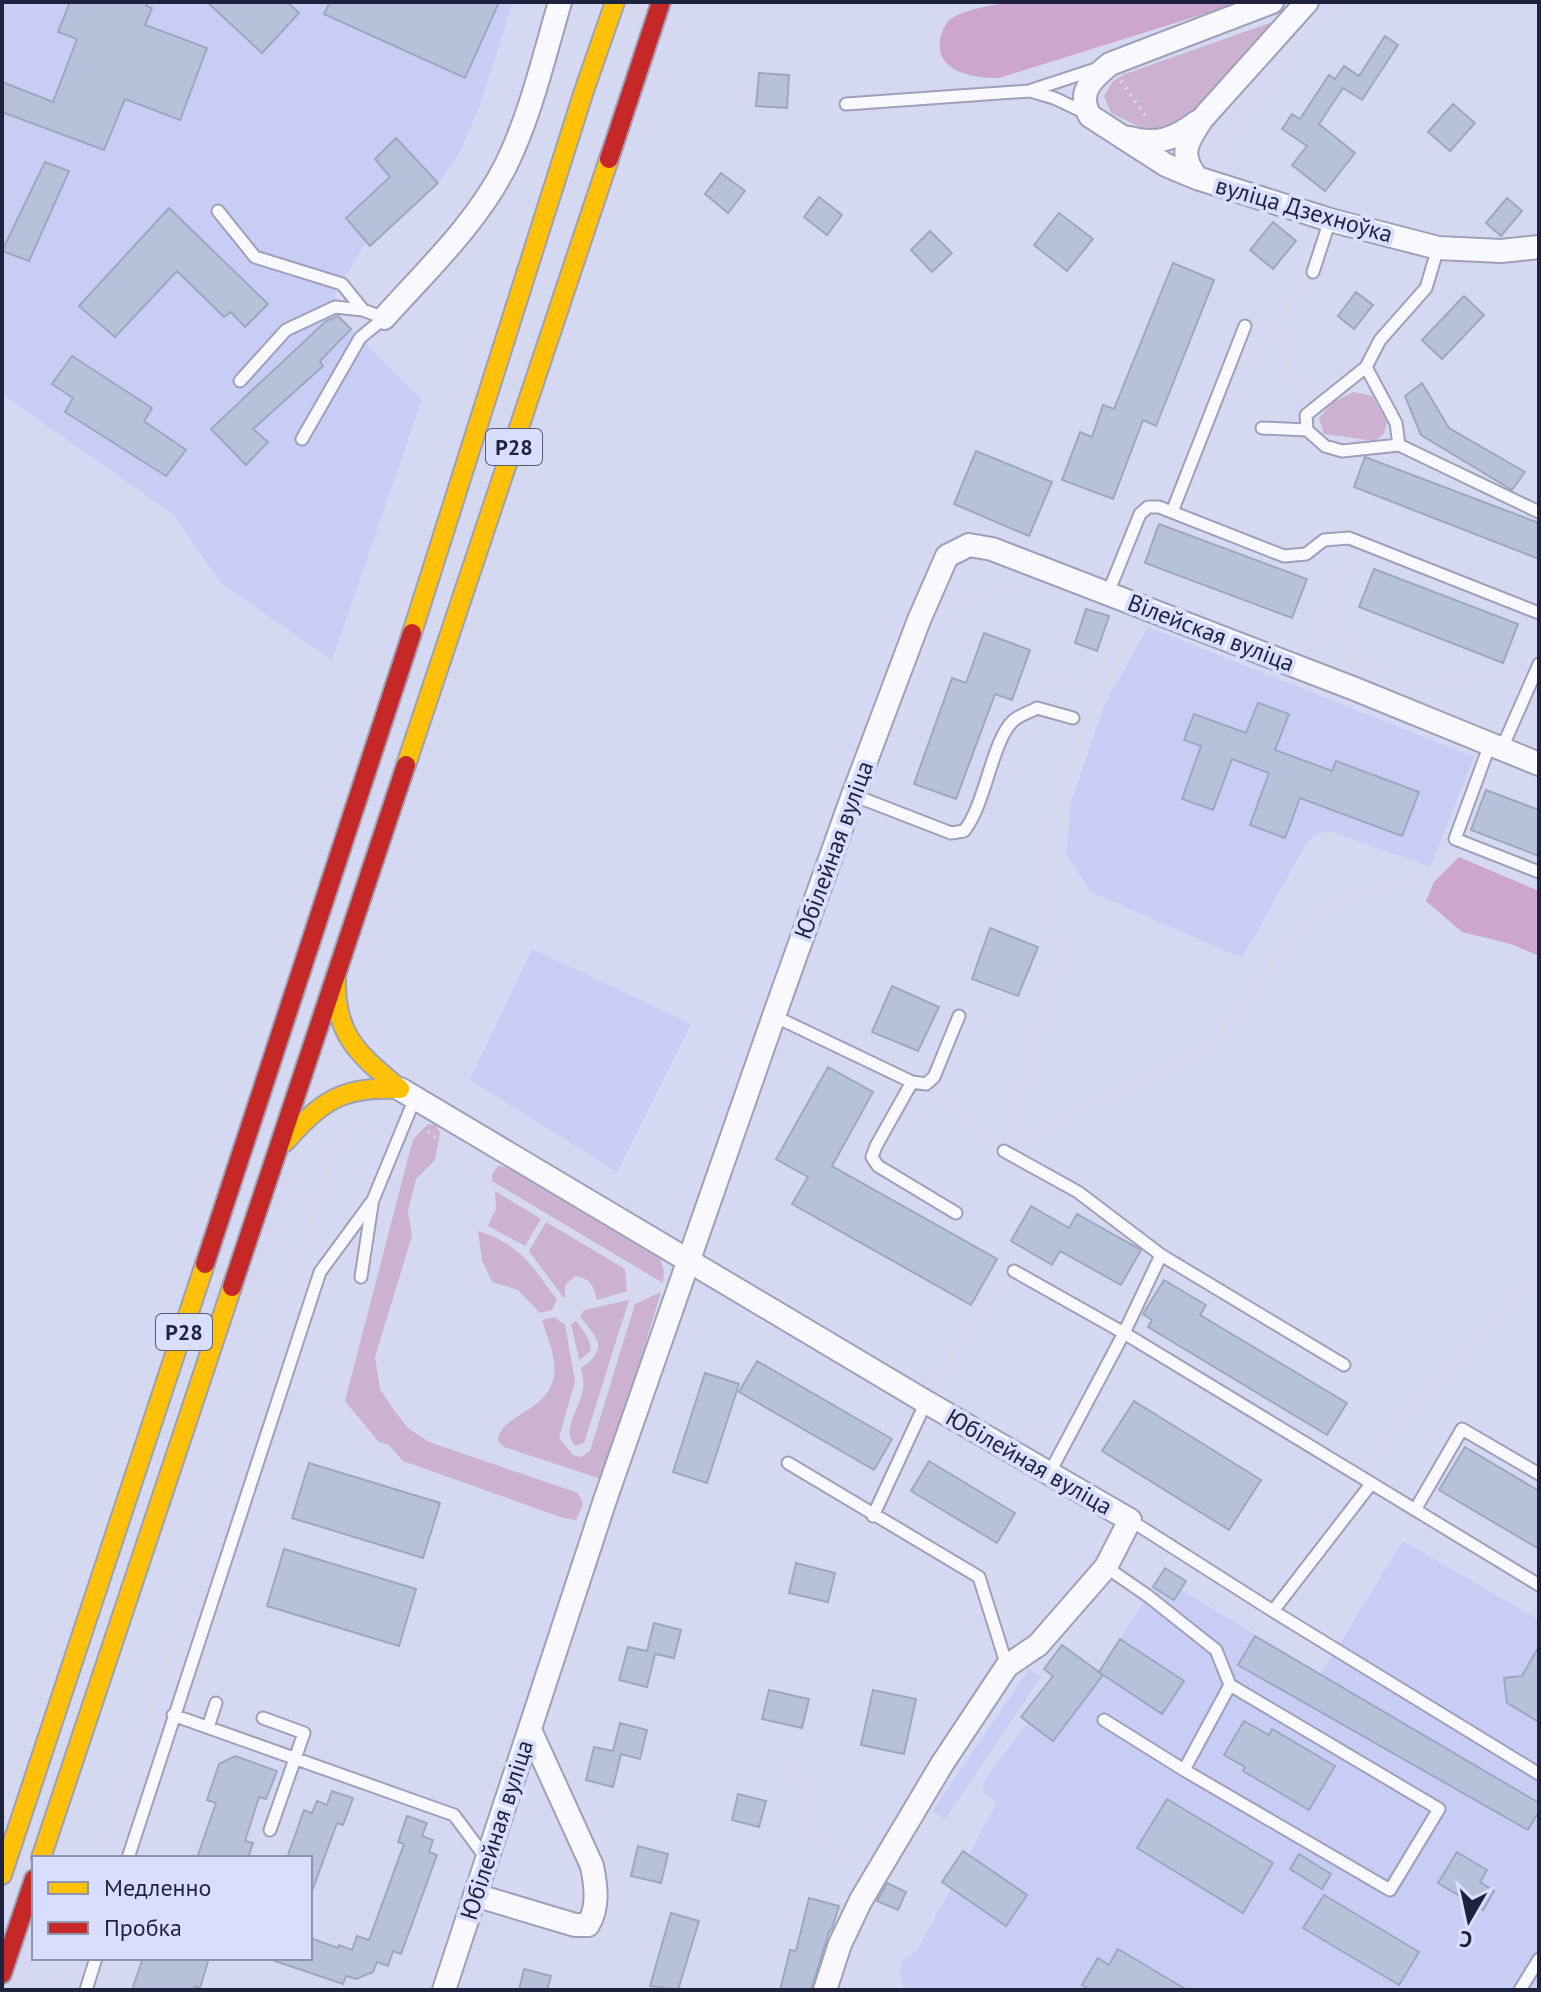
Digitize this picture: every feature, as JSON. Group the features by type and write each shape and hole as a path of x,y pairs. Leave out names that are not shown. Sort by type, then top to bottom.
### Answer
{"highway":[{"name":"Р28","path":"2,1875 349,833 579,106 615,2"},
{"name":"Р28","path":"42,1856 661,2"},
{"path":"335,978 338,1016 343,1029 408,1100"},
{"path":"277,1151 323,1102 348,1091 368,1086 408,1100"},
{"path":"2,1974 32,1885"}],"street":[{"path":"373,314 467,225 505,165 537,82 560,2"},
{"path":"1206,173 1166,165 1090,116 1084,92 1091,80 1110,64 1272,2"},
{"name":"вуліца Дзехноўка","path":"1307,2 1202,119 1185,151 1187,165 1330,220 1438,248 1501,251 1539,247"},
{"path":"1121,135 1146,142 1164,140 1178,137 1202,119"},
{"name":"Вілейская вуліца","path":"919,620 947,556 969,545 992,549 1539,764"},
{"name":"Юбілейная вуліца","path":"444,1990 605,1500 774,1016 919,620"},
{"path":"408,1100 689,1261"},
{"name":"Юбілейная вуліца","path":"689,1261 1130,1520 1106,1567 1038,1645 1007,1666 942,1764 850,1920 825,1990"},
{"path":"475,1895 575,1925 588,1925 594,1916 596,1887 592,1866 530,1730"}],"lane":[{"path":"846,104 1029,91 1110,64"},
{"path":"1029,91 1054,98 1090,116"},
{"path":"218,211 255,257 342,284 373,314"},
{"path":"1313,272 1330,220"},
{"path":"1307,430 1306,415 1366,367 1380,340 1426,288 1438,248"},
{"path":"240,381 286,330 335,307 373,314"},
{"path":"302,439 373,314"},
{"path":"1172,512 1245,326"},
{"path":"1366,367 1396,423 1399,445"},
{"path":"1262,428 1307,430 1325,446 1342,451 1399,445 1539,512"},
{"path":"1108,593 1140,514 1148,507 1159,507 1284,556 1306,554 1324,540 1349,538 1539,613"},
{"path":"1539,664 1496,746 1455,839 1539,872"},
{"path":"853,795 951,833 964,831 973,820 1002,740 1013,721 1037,708 1073,718"},
{"path":"774,1016 912,1082 926,1084 934,1077 959,1016"},
{"path":"912,1082 872,1157 878,1166 956,1213"},
{"path":"361,1277 373,1200 408,1100"},
{"path":"1004,1151 1078,1192 1161,1255 1344,1365"},
{"path":"129,1856 320,1272 373,1200"},
{"path":"1050,1472 1124,1333 1161,1255"},
{"path":"1014,1271 1124,1333 1539,1585"},
{"path":"873,1516 926,1402"},
{"path":"1415,1510 1462,1429 1539,1474"},
{"path":"788,1463 979,1577 1007,1666"},
{"path":"1273,1611 1371,1484"},
{"path":"1130,1520 1539,1774"},
{"path":"1104,1720 1390,1890 1439,1809 1230,1685 1216,1650 1106,1567"},
{"path":"1184,1770 1230,1685"},
{"path":"208,1727 216,1703"},
{"path":"173,1715 454,1815 486,1858"},
{"path":"263,1718 304,1733 270,1830"},
{"path":"1520,1990 1539,1959"},
{"path":"86,1990 95,1960"}],"path":[{"path":"1310,32 1340,2"},
{"path":"1206,173 1300,42"},
{"path":"1110,64 1138,108 1164,140"},
{"path":"1248,366 1313,272"},
{"path":"1278,320 1285,356 1306,415"},
{"path":"1301,668 1356,541"},
{"path":"919,620 940,607 1057,574"},
{"path":"1336,589 1346,656 1376,671 1379,679"},
{"path":"1021,702 1054,678 1091,689 1142,606"},
{"path":"1004,1151 1058,965 1049,869 1057,810 1073,754 1142,606"},
{"path":"1397,685 1499,675 1526,664"},
{"path":"1004,1151 1202,1048 1221,1030 1296,935 1321,913 1376,889 1416,884 1439,869 1455,839"},
{"path":"926,1084 1004,1151"},
{"path":"408,1100 450,1153 493,1187 636,1271 635,1292 587,1448 579,1450 569,1446 565,1437 579,1383 568,1321"},
{"path":"103,1856 339,1137 359,1117"},
{"path":"493,1187 492,1210 483,1229 526,1251 565,1300 573,1303 591,1335 595,1349 593,1355 577,1365"},
{"path":"526,1251 544,1217"},
{"path":"926,1402 1000,1276"},
{"path":"568,1321 559,1318 556,1311 557,1305 565,1300 571,1280 584,1282 593,1292 594,1303"},
{"path":"1358,1476 1398,1423 1520,1291 1539,1280"},
{"path":"568,1321 576,1312 594,1303 635,1292"},
{"path":"988,1437 1072,1429"},
{"path":"796,1766 811,1834 852,1861 884,1864"},
{"path":"58,1990 68,1960"}],"shaded area":[{"path":"2,2 513,2 480,105 460,152 438,183 370,246 366,242 335,294 335,313 422,399 332,660 221,583 173,514 2,394"},
{"path":"1013,2 1242,2 999,78 968,75 950,66 940,50 940,39 950,20 974,9"},
{"path":"1273,22 1190,117 1148,131 1111,113 1104,96 1113,81 1125,74"},
{"path":"1353,392 1372,396 1387,422 1384,434 1375,441 1324,434 1319,418 1332,403"},
{"path":"1148,627 1474,757 1430,867 1330,831 1316,834 1306,844 1242,958 1091,892 1066,854 1071,803 1104,706"},
{"path":"1459,857 1539,891 1539,956 1511,944 1462,932 1426,901 1434,882"},
{"path":"532,949 691,1024 617,1172 470,1080"},
{"path":"428,1124 436,1125 440,1133 435,1160 416,1179 408,1211 412,1236 375,1357 380,1389 408,1428 429,1442 578,1493 583,1504 576,1520 403,1461 389,1445 379,1442 345,1401 413,1139"},
{"path":"498,1166 505,1167 660,1259 664,1271 663,1283 492,1181 492,1174"},
{"path":"495,1191 541,1219 525,1246 488,1226 496,1209"},
{"path":"546,1222 625,1269 627,1291 597,1300 590,1284 575,1276 565,1285 563,1297 529,1251"},
{"path":"478,1231 505,1243 524,1258 557,1300 552,1310 540,1313 518,1290 492,1282 482,1260"},
{"path":"661,1292 604,1480 504,1447 498,1441 506,1425 550,1389 554,1362 542,1320 555,1317 565,1325 575,1381 559,1438 573,1455 581,1457 590,1451 635,1304"},
{"path":"629,1300 584,1443 575,1446 571,1440 570,1426 583,1389 581,1368 598,1349 596,1337 580,1317 584,1310"},
{"path":"576,1321 590,1343 590,1352 579,1360 571,1324"},
{"path":"1403,1541 1539,1620 1539,1990 907,1990 903,1987 899,1973 903,1960 917,1951 997,1803 983,1792 984,1781 1027,1723 1021,1717 1053,1676 1045,1669 1062,1645 1099,1672 1165,1568 1186,1581 1181,1590 1321,1674"},
{"path":"1029,1669 1041,1677 945,1819 933,1811"}],"building":[{"path":"70,2 148,2 146,6 152,8 145,25 207,48 180,120 125,99 104,150 2,112 2,82 53,102 77,39 58,32"},
{"path":"207,2 287,2 299,13 262,53"},
{"path":"330,2 499,2 465,78 324,14"},
{"path":"1385,36 1398,45 1362,100 1343,88 1319,124 1355,153 1325,191 1292,165 1307,146 1282,129 1292,114 1300,119 1329,75 1335,79 1344,66 1359,76"},
{"path":"759,73 789,75 787,108 756,106"},
{"path":"1453,104 1475,123 1450,151 1428,132"},
{"path":"396,138 438,183 370,246 346,218 390,177 375,159"},
{"path":"45,162 69,171 29,261 2,251"},
{"path":"721,173 745,191 728,213 705,194"},
{"path":"819,197 842,215 827,235 804,217"},
{"path":"1507,198 1522,211 1501,236 1486,223"},
{"path":"169,208 268,304 245,327 231,312 224,317 177,271 115,337 79,306"},
{"path":"1059,213 1093,239 1067,271 1034,245"},
{"path":"1273,222 1296,241 1273,269 1250,250"},
{"path":"930,231 952,253 932,272 911,250"},
{"path":"1173,263 1214,280 1156,426 1143,420 1113,499 1062,480 1080,432 1092,437 1103,405 1114,409"},
{"path":"1356,292 1373,305 1354,329 1338,316"},
{"path":"1464,296 1484,315 1442,359 1422,340"},
{"path":"338,316 351,329 320,361 323,366 253,429 268,442 246,465 211,429 326,321"},
{"path":"72,356 152,408 144,421 186,450 166,476 65,412 73,398 52,384"},
{"path":"1422,383 1449,428 1525,472 1512,490 1421,435 1405,396"},
{"path":"976,451 1052,482 1029,536 954,504"},
{"path":"1365,457 1539,523 1539,559 1354,487"},
{"path":"1159,524 1307,579 1292,618 1145,563"},
{"path":"1374,569 1518,624 1503,663 1359,607"},
{"path":"1086,609 1109,616 1097,651 1075,643"},
{"path":"984,633 1030,650 1012,700 995,694 956,799 914,784 952,678 966,683"},
{"path":"1258,703 1289,714 1275,750 1332,771 1336,761 1419,792 1402,836 1300,798 1285,838 1250,825 1269,773 1232,759 1213,810 1182,799 1201,746 1184,740 1194,714 1246,733"},
{"path":"1486,790 1539,810 1539,856 1471,830"},
{"path":"990,928 1038,947 1018,996 972,979"},
{"path":"892,986 939,1007 918,1051 872,1032"},
{"path":"828,1067 873,1092 832,1166 997,1259 971,1305 792,1204 808,1177 776,1159"},
{"path":"1031,1206 1069,1228 1077,1214 1141,1250 1121,1285 1060,1251 1052,1265 1011,1241"},
{"path":"1164,1280 1206,1305 1200,1315 1347,1403 1327,1435 1148,1327 1152,1320 1143,1314"},
{"path":"757,1361 892,1439 874,1470 739,1392"},
{"path":"705,1373 739,1384 707,1483 673,1472"},
{"path":"1134,1401 1261,1480 1229,1530 1102,1451"},
{"path":"1465,1447 1539,1491 1539,1549 1439,1490"},
{"path":"929,1461 1015,1513 997,1543 911,1491"},
{"path":"309,1463 440,1503 423,1558 292,1518"},
{"path":"284,1549 416,1589 399,1646 267,1606"},
{"path":"796,1563 835,1573 828,1602 789,1593"},
{"path":"1165,1568 1186,1581 1174,1600 1153,1587"},
{"path":"654,1623 681,1630 674,1658 655,1654 647,1687 619,1680 628,1647 647,1651"},
{"path":"1255,1636 1539,1803 1539,1811 1528,1830 1238,1665"},
{"path":"1120,1639 1184,1681 1162,1714 1099,1672"},
{"path":"1062,1645 1103,1675 1053,1741 1021,1717 1053,1676 1044,1669"},
{"path":"1539,1646 1539,1722 1507,1703 1504,1678 1522,1676"},
{"path":"769,1690 809,1699 802,1728 762,1719"},
{"path":"873,1690 916,1699 904,1754 861,1745"},
{"path":"1244,1721 1269,1735 1272,1729 1335,1766 1309,1810 1243,1771 1245,1767 1224,1755"},
{"path":"620,1723 647,1730 640,1759 621,1754 613,1787 586,1780 594,1747 613,1751"},
{"path":"235,1756 277,1771 266,1799 259,1797 245,1841 253,1843 249,1856 198,1856 216,1803 207,1800 219,1764"},
{"path":"332,1791 353,1798 343,1825 337,1823 312,1891 312,1856 288,1856 304,1810 312,1813 317,1801 327,1805"},
{"path":"738,1794 766,1801 759,1827 732,1820"},
{"path":"1167,1799 1273,1863 1243,1913 1137,1848"},
{"path":"407,1816 427,1823 422,1836 433,1840 429,1852 437,1855 401,1954 393,1951 388,1966 377,1962 373,1972 356,1979 346,1976 343,1984 275,1961 312,1960 312,1939 352,1950 357,1936 369,1940 404,1844 398,1842"},
{"path":"638,1846 668,1854 661,1883 631,1876"},
{"path":"963,1851 1027,1895 1006,1926 942,1882"},
{"path":"1457,1852 1487,1870 1480,1882 1494,1891 1483,1910 1438,1883"},
{"path":"1299,1854 1331,1874 1322,1889 1290,1869"},
{"path":"887,1883 906,1892 898,1910 877,1901"},
{"path":"1324,1895 1419,1952 1399,1985 1303,1928"},
{"path":"809,1898 839,1906 811,1990 780,1990 790,1950 796,1951"},
{"path":"671,1913 699,1921 678,1990 650,1986"},
{"path":"1118,1949 1187,1990 1091,1990 1082,1985 1098,1958 1109,1965"},
{"path":"142,1960 208,1960 200,1988 132,1990"},
{"path":"524,1969 551,1976 547,1990 519,1990"}],"traffic: slow":[{"path":"412,633 615,2"},
{"path":"406,765 609,159"},
{"path":"336,981 340,1017 345,1031 362,1055 400,1089"},
{"path":"285,1142 323,1106 348,1093 400,1089"},
{"path":"2,1875 205,1264"},
{"path":"42,1856 232,1287"}],"traffic: jam":[{"path":"609,159 661,2"},
{"path":"205,1264 412,633"},
{"path":"232,1287 406,765"},
{"path":"2,1974 32,1885"}]}
